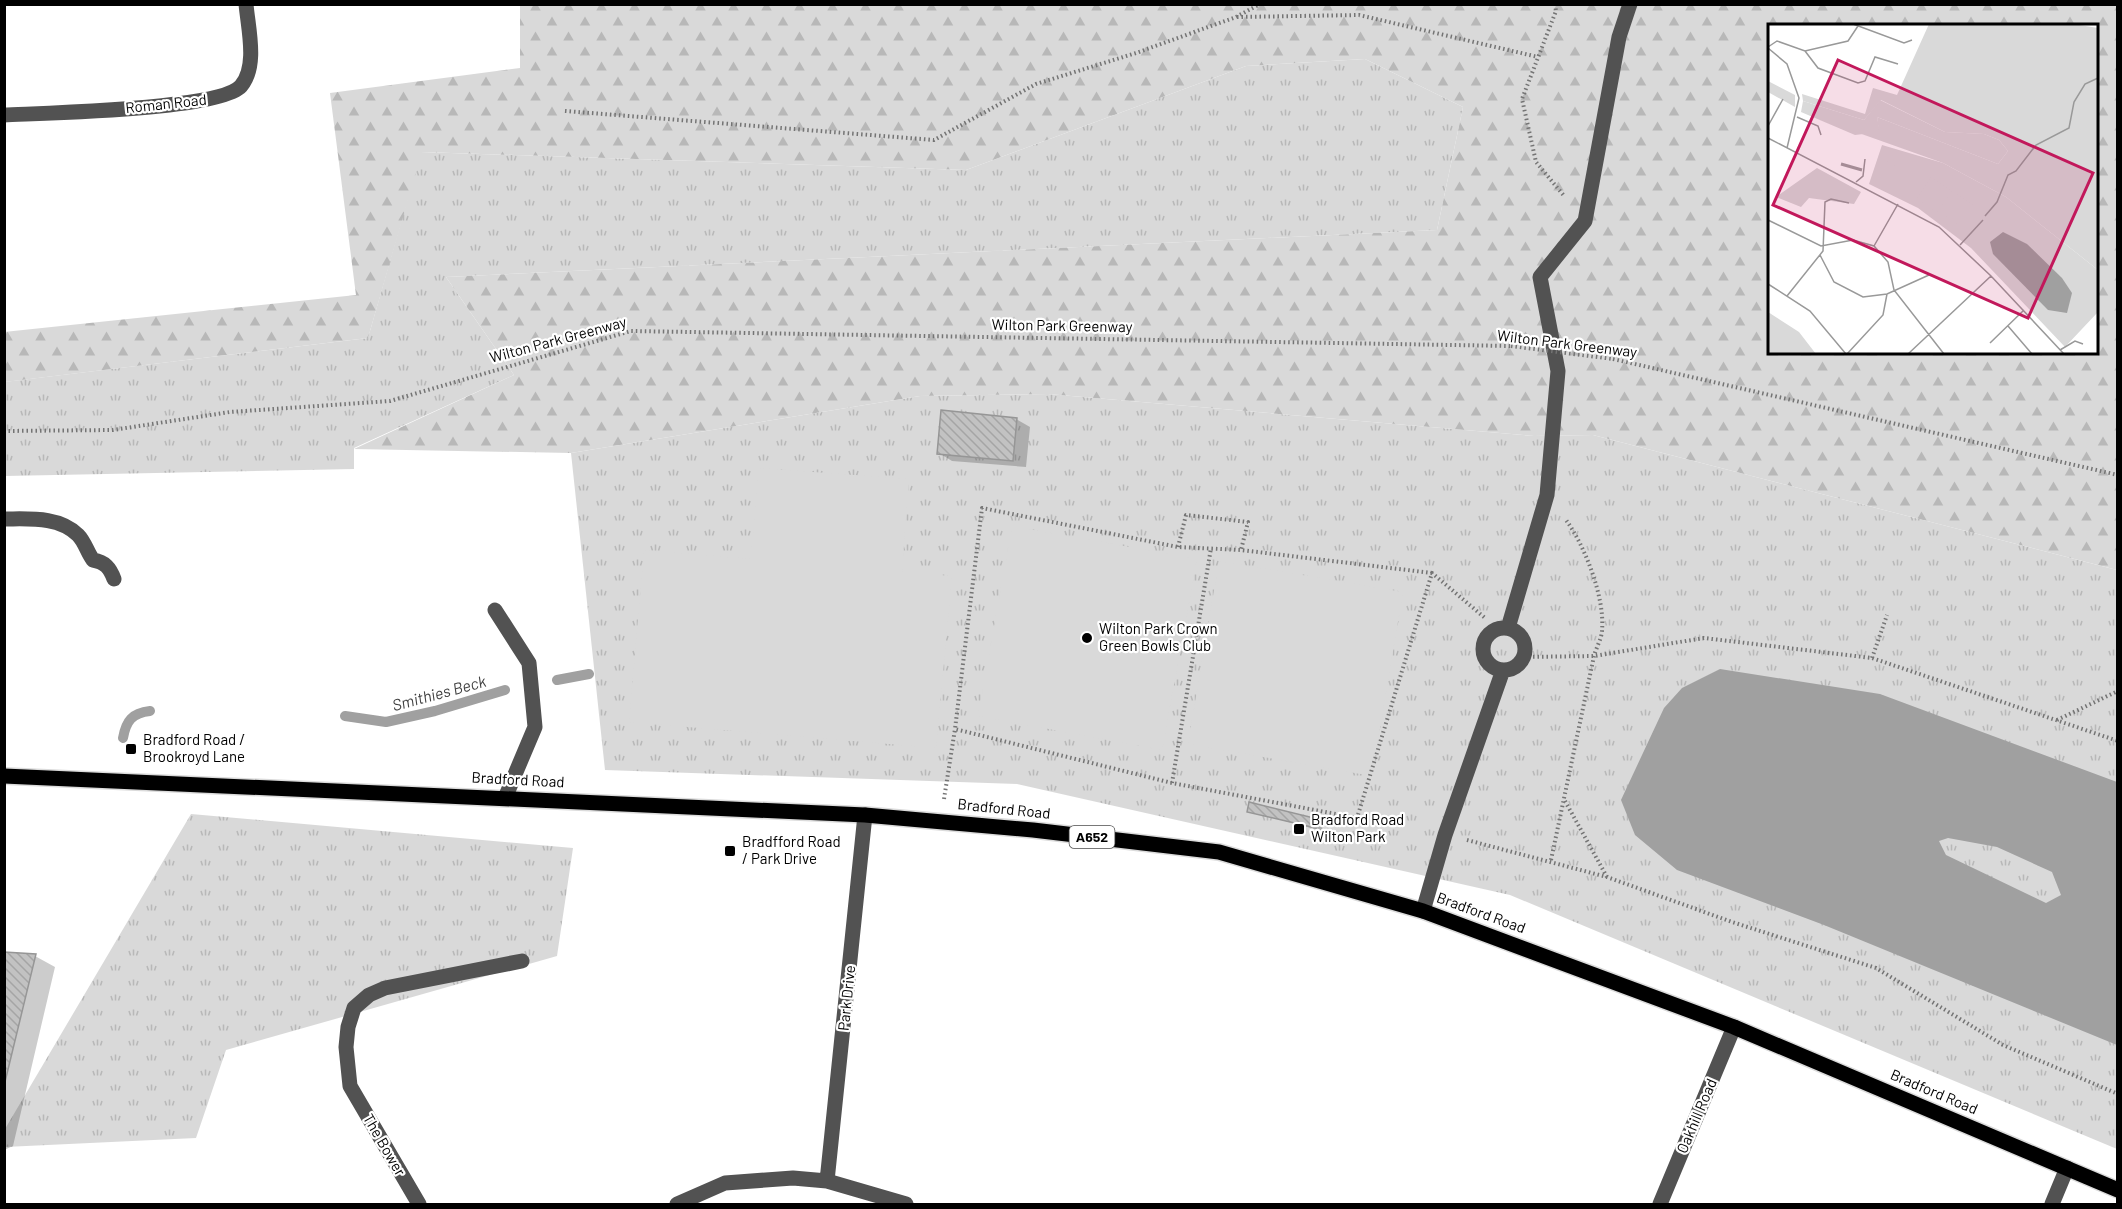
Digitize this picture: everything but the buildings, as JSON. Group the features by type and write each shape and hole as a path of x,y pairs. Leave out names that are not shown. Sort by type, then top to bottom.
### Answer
{"main road":[{"name":"Bradford Road","path":"4,776 865,815 940,821 1219,852 1423,911 1734,1027 2118,1190"}],"street":[{"name":"Roman Road","path":"4,115 113,110 214,99 240,87 247,75 250,63 246,4"},
{"path":"1502,628 1523,639 1524,657 1515,667 1503,670 1491,666 1482,649 1486,637 1502,628 1547,495 1558,371 1540,277 1585,220 1619,37 1630,4"},
{"path":"4,519 39,519 66,525 80,537 93,560 102,562 110,569 114,579"},
{"path":"495,610 529,663 535,728 505,798"},
{"path":"1423,911 1445,835 1503,670"},
{"name":"Park Drive","path":"827,1181 865,815"},
{"name":"The Bower","path":"419,1204 350,1086 346,1047 348,1028 354,1008 361,1000 385,988 522,961"},
{"name":"Oakhill Road","path":"1660,1204 1734,1027"},
{"path":"2052,1204 2067,1168"},
{"path":"676,1204 725,1183 792,1178 827,1181 906,1204"}],"path":[{"path":"565,111 934,140 1036,84 1136,53 1236,17 1260,4"},
{"path":"1555,4 1556,11 1522,99 1536,162 1585,220"},
{"path":"1236,17 1359,15 1538,57"},
{"name":"Wilton Park Greenway","path":"4,431 112,430 230,412 390,401 631,331 1510,346 1613,359 2118,475"},
{"path":"1547,495 1574,531 1597,587 1602,630 1594,656 1551,860"},
{"path":"940,821 956,729 982,508 1178,547 1241,550 1432,573 1502,628"},
{"path":"1178,547 1186,515 1248,522 1241,550"},
{"path":"1172,783 1211,548"},
{"path":"956,729 1172,783 1357,818 1432,573"},
{"path":"1872,658 1887,615"},
{"path":"1524,657 1594,656 1704,638 1872,658 2118,741"},
{"path":"2057,720 2118,691"},
{"path":"1564,800 1607,877"},
{"path":"1445,835 1551,860 1607,877 1732,922 1876,968 2003,1045 2118,1094"}],"green space":[{"path":"520,5 2117,5 2117,570 1593,435 1534,436 1048,394 920,396 571,453 354,449 514,375 446,277 1437,230 1463,107 1365,59 1246,66 966,170 422,152 368,338 5,382 4,332 356,295 330,93 520,68"},
{"path":"1365,59 1463,107 1437,230 446,277 514,375 354,448 354,469 5,476 4,382 368,338 421,152 966,170 1246,66"},
{"path":"1048,394 1534,436 1593,435 2117,570 2117,1149 1510,895 1017,784 605,770 571,453 920,396"},
{"path":"758,468 909,479 902,572 952,576 936,748 629,722 644,550 751,559"},
{"name":"Wilton Park Crown Green Bowls Club","path":"1012,526 1197,559 1162,750 978,716"},
{"name":"Wilton Park Crown Green Bowls Club","path":"1219,561 1403,592 1372,776 1188,744"},
{"path":"191,814 573,848 557,956 226,1050 196,1138 5,1147 5,1129"}],"shaded area":[{"path":"1720,669 1880,694 2117,782 2117,1045 1824,925 1677,870 1635,835 1621,800 1664,708 1682,688","holes":["1948,838 1997,847 2052,872 2061,895 2046,903 1946,855 1939,841"]}],"waterway":[{"name":"Smithies Beck","path":"557,680 589,674"},
{"name":"Smithies Beck","path":"345,716 386,722 435,711 505,690"},
{"name":"Smithies Beck","path":"123,738 131,719 150,711"}],"place":[{"name":"Wilton Park Crown Green Bowls Club","path":"1087,638"},
{"name":"Bradford Road / Brookroyd Lane","path":"131,749"},
{"name":"Bradford Road Wilton Park","path":"1299,829"},
{"name":"Bradfford Road / Park Drive","path":"730,851"}]}
